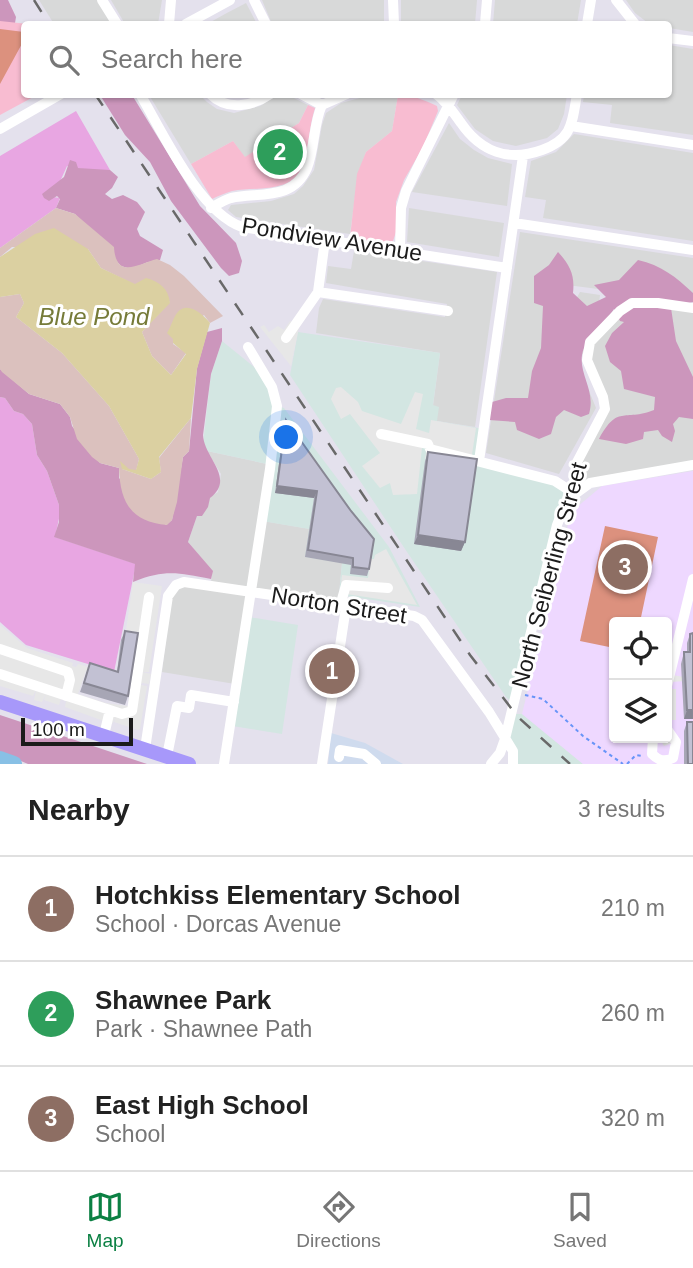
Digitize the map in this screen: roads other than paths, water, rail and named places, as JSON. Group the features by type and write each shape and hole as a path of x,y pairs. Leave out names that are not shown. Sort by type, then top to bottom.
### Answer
{"highway":[{"path":"0,759 13,764"}],"main road":[{"path":"0,702 189,764"}],"street":[{"path":"102,0 115,21"},
{"path":"169,21 171,0"},
{"path":"191,21 229,0"},
{"path":"254,0 264,21"},
{"path":"393,0 394,21"},
{"path":"485,21 487,0"},
{"path":"588,21 591,0"},
{"path":"617,0 633,21"},
{"path":"672,38 693,41"},
{"path":"0,129 54,98"},
{"name":"Pondview Avenue","path":"142,98 211,208 233,224 507,268"},
{"path":"214,98 219,102 237,106 259,98"},
{"path":"309,98 322,105"},
{"path":"211,208 231,198 278,194 296,183 307,166 315,123 322,105 338,98"},
{"path":"451,100 462,126 483,146 499,154 523,156 557,143 568,134 576,98"},
{"path":"400,250 401,208 406,191 451,100"},
{"path":"571,126 693,145"},
{"path":"479,460 523,156"},
{"path":"514,223 693,250"},
{"path":"286,338 318,292 325,240"},
{"path":"318,292 448,311"},
{"name":"North Seiberling Street","path":"491,764 500,753 505,739 557,525 564,508 575,494 576,464 605,409 603,397 587,360 590,342 620,311 632,303 693,307"},
{"path":"224,764 270,469 277,406 272,387 248,347"},
{"path":"381,435 428,444 430,449 555,481 575,494 590,483 693,465"},
{"path":"668,680 693,579"},
{"name":"Norton Street","path":"145,749 171,590 184,582 414,616 422,620 513,751 516,763"},
{"path":"322,764 343,589 346,585 388,588"},
{"path":"0,674 122,714 132,711 149,597"},
{"path":"0,649 68,672 70,680 66,696"},
{"path":"167,756 177,706 188,708 191,695 234,702"},
{"path":"104,736 110,710"},
{"path":"653,743 652,754 666,761 673,758 676,742 672,736"},
{"path":"339,757 340,750 364,754 376,764"}],"water":[{"name":"Blue Pond","path":"54,228 88,249 101,268 135,284 146,278 165,290 170,303 142,332 152,356 171,375 186,354 173,343 167,333 177,313 181,309 190,308 199,312 210,323 197,369 191,418 159,457 161,472 151,479 122,469 120,461 129,469 136,470 139,459 109,406 62,353 16,317 24,303 20,294 0,297 0,257 35,234"}],"railway":[{"path":"34,0 47,21"},
{"path":"98,98 470,655 518,717 570,764"}],"place":[{"name":"Shawnee Park","path":"280,152"},
{"name":"East High School","path":"625,567"},
{"name":"Hotchkiss Elementary School","path":"332,671"}]}
